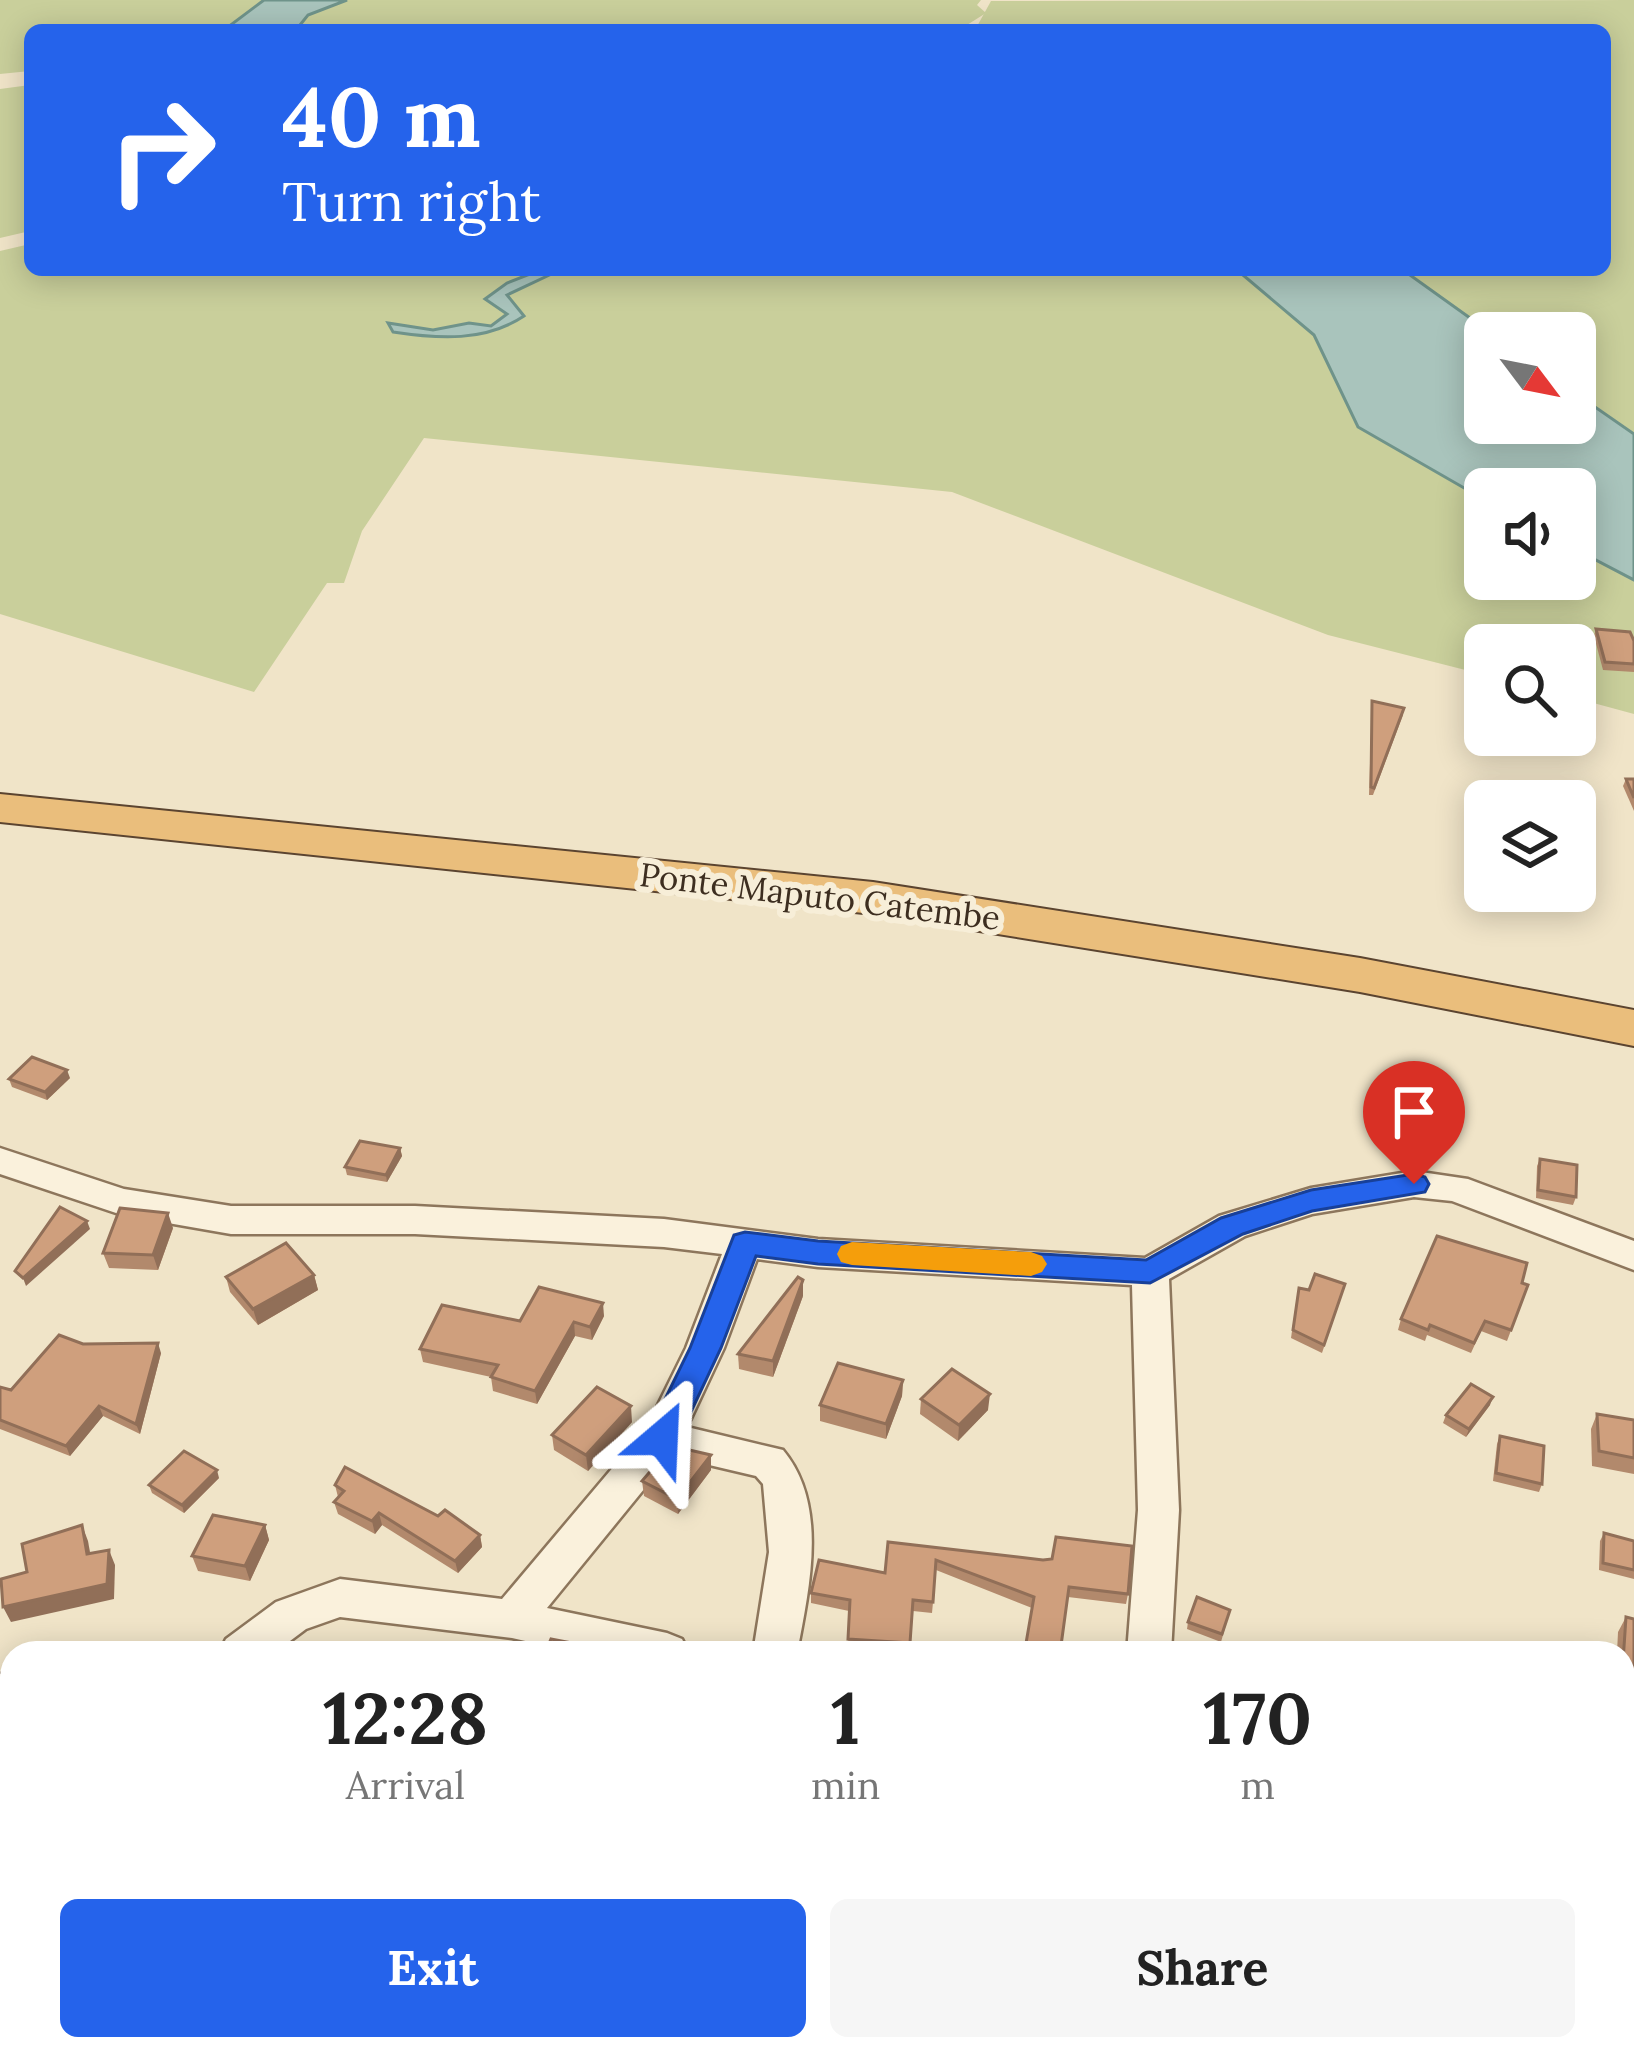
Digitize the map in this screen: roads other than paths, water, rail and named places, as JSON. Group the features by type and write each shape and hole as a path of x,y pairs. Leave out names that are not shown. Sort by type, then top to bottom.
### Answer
{"highway":[{"path":"0,785 892,874 1376,944 1634,999"},
{"name":"Ponte Maputo Catembe","path":"0,808 873,898 1360,975 1634,1028"}],"street":[{"path":"0,1161 122,1202 231,1220 415,1220 664,1233 818,1252 1150,1272 1232,1226 1311,1201 1414,1184 1455,1188 1634,1256"},
{"path":"512,1619 662,1438 706,1348 745,1243"},
{"path":"1150,1272 1160,1492 1158,1583 1151,1641"},
{"path":"662,1438 769,1462 781,1474 792,1557 777,1641"},
{"path":"257,1641 291,1615 340,1598 512,1619 612,1641"}],"water":[{"path":"264,0 347,0 308,15 301,24 232,24"},
{"path":"525,276 547,276 507,295 524,316 494,330 427,336 393,332 388,323 433,330 469,323 491,326 507,314 485,299"},
{"path":"1244,276 1411,276 1464,314 1464,444 1596,444 1596,408 1634,434 1634,580 1596,560 1596,468 1464,468 1464,488 1358,427 1314,335"}]}
